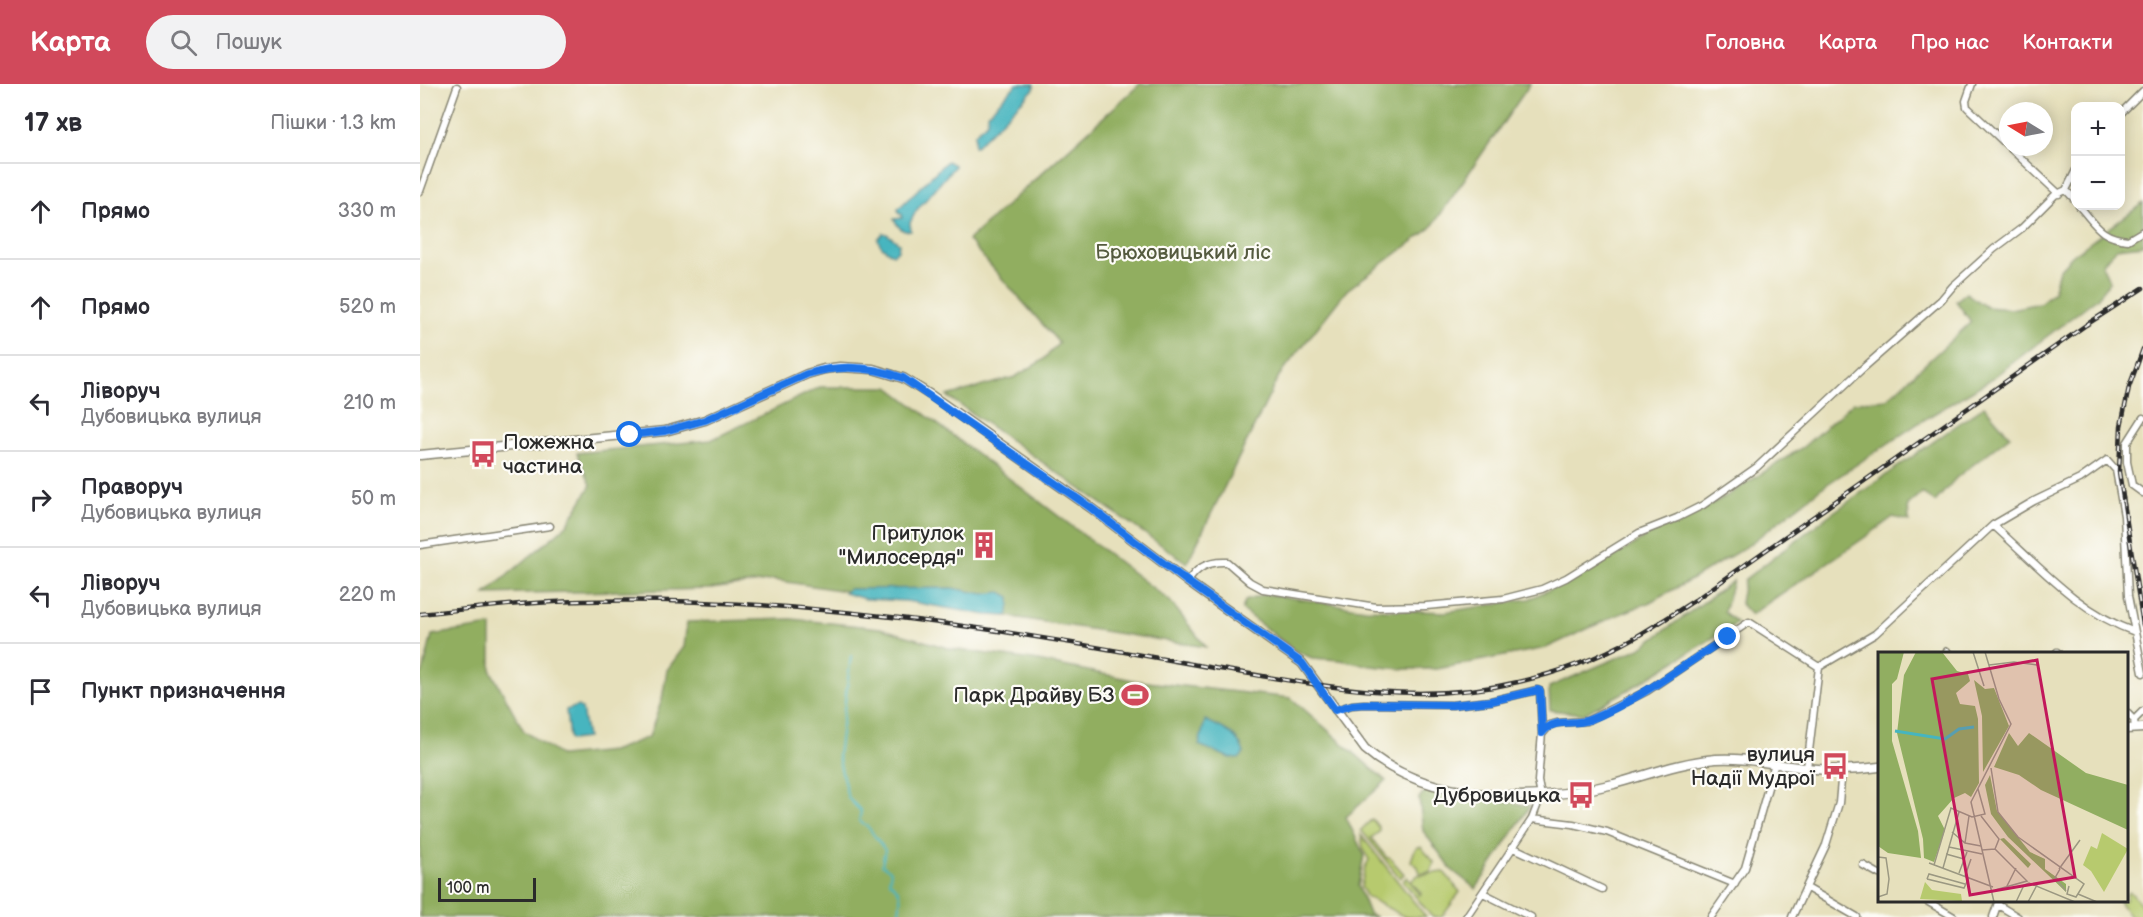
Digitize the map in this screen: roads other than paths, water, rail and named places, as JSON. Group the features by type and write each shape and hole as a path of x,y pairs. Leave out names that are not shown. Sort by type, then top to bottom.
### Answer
{"main road":[{"path":"420,455 665,431 705,420 807,374 824,369 856,367 885,371 903,378 932,396 1091,508 1188,582 1302,663 1365,749 1398,772 1427,782 1481,794 1514,797 1541,796 1612,784 1676,766 1714,759 1742,759 1807,768 1842,770 1878,767"}],"street":[{"path":"1972,84 1966,107 1999,137"},
{"path":"420,191 456,87"},
{"path":"2125,110 2143,91"},
{"path":"2019,156 2059,194"},
{"path":"1188,582 1194,571 1215,561 1227,562 1250,582 1263,589 1376,607 1426,606 1503,599 1542,589 1566,578 1639,533 1703,505 1757,467 1861,370 1941,300 1961,279 2066,190 2071,180"},
{"path":"2066,190 2071,196"},
{"path":"2083,210 2108,236 2128,240 2143,231"},
{"path":"2143,418 2127,443 2127,462 2132,485 2143,493"},
{"path":"1819,666 1875,634 1993,525 2034,501 2080,479 2107,460 2115,471 2124,516 2128,597 2143,674"},
{"path":"1993,525 2084,607 2135,632"},
{"path":"420,545 550,526"},
{"path":"1542,733 1550,725 1557,723 1587,721 1647,691 1749,622 1819,666"},
{"path":"1807,768 1819,666"},
{"path":"1335,710 1364,704 1452,705 1491,701 1540,691 1542,733 1538,781 1541,796 1532,819 1466,917"},
{"path":"2135,726 2143,711"},
{"path":"1711,917 1745,868 1775,763"},
{"path":"1792,917 1827,845 1839,803 1842,770"},
{"path":"1532,819 1573,824 1607,832 1736,884"},
{"path":"1512,847 1602,889"},
{"path":"1863,865 1878,873"},
{"path":"1807,888 1855,917"},
{"path":"1484,893 1531,917"},
{"path":"1928,902 1954,917"},
{"path":"1994,917 1999,903 2018,917"}],"water":[{"path":"1017,84 1034,84 1034,89 974,146 975,133 987,122 988,113"},
{"path":"947,161 954,167 916,211 910,223 911,231 902,230 894,219 902,218 898,209"},
{"path":"883,233 899,243 898,250 894,254 880,244 878,239"},
{"path":"952,588 984,594 1001,592 1010,597 1007,616 987,615 906,601 865,599 844,593 849,589"},
{"path":"578,706 582,709 587,738 571,740 566,710"},
{"path":"1205,720 1234,736 1244,753 1239,759 1230,758 1199,745"}],"waterway":[{"path":"851,656 838,756 848,798 861,811 859,821 868,827 885,850 882,865 891,871 889,881 899,893 898,917"}],"railway":[{"path":"420,614 521,604 583,601 675,601 766,605 903,618 984,629 1339,688 1411,693 1482,689 1518,682 1578,664 1607,652 1650,629 1695,600 2086,325 2143,288"},
{"path":"2143,349 2129,387 2121,426 2119,472 2143,625"}],"place":[{"name":"Пожежна частина","path":"483,454"},
{"name":"Притулок \"Милосердя\"","path":"984,545"},
{"name":"Парк Драйву Б3","path":"1135,695"},
{"name":"вулиця Надії Мудрої","path":"1835,766"},
{"name":"Дубровицька","path":"1581,795"}],"park label":[{"name":"Брюховицький ліс","path":"1183,252"}]}
